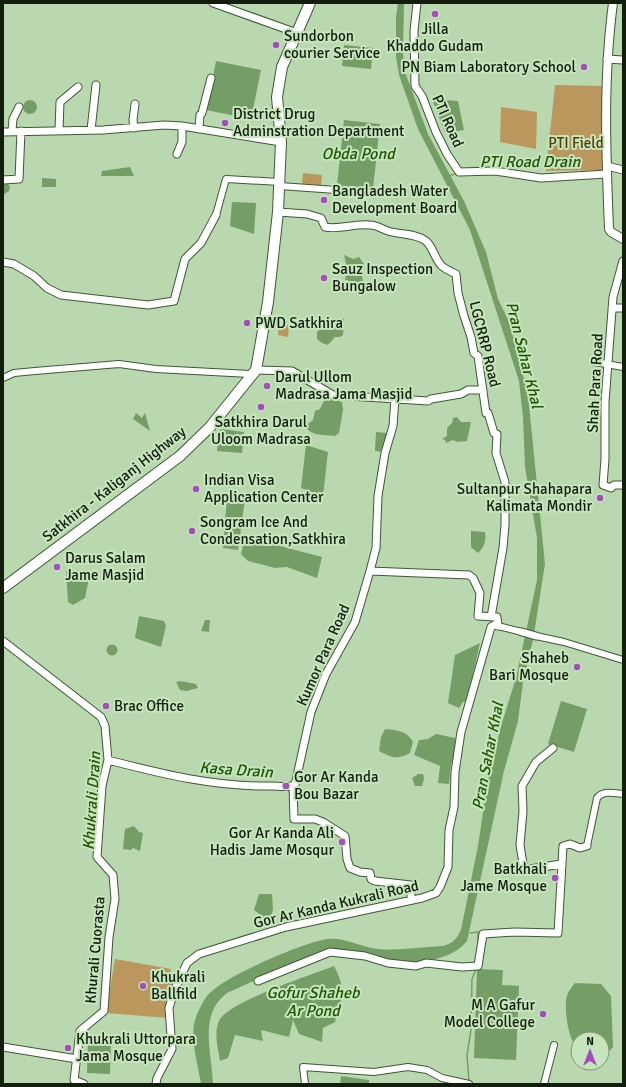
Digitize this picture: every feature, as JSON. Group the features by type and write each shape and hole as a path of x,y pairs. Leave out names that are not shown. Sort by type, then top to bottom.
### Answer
{"highway":[{"name":"Satkhira - Kaliganj Highway","path":"3,588 180,456 210,427 256,370 268,302 278,212 281,142 278,90 282,67 310,3"}],"main road":[{"path":"613,3 607,59 607,170 610,229 611,232 623,239"}],"street":[{"path":"213,3 297,33"},
{"name":"PTI Road","path":"417,3 414,31 415,86 422,96 436,132 447,154 459,172 495,170 541,178 607,170"},
{"path":"607,59 623,60"},
{"path":"199,129 200,115 202,113 211,78"},
{"path":"91,130 96,85"},
{"path":"59,130 60,102 78,87"},
{"path":"134,128 133,120 135,104"},
{"path":"12,132 13,119 19,107"},
{"path":"3,132 91,130 164,125 182,126 281,142"},
{"path":"177,154 182,142 182,126"},
{"path":"3,180 19,179 21,131"},
{"path":"607,170 623,170"},
{"path":"3,262 14,264 34,276 47,288 61,295 148,305 174,301 185,260 202,243 216,215 226,179 378,193"},
{"name":"LGCRRP Road","path":"278,212 307,214 321,218 325,227 333,229 344,228 351,225 370,224 426,241 432,247 442,266 456,274 458,293 474,353 478,356 491,429 497,434 496,453 505,482 504,548 491,617"},
{"name":"Shah Para Road","path":"623,261 613,297 612,308 605,402 605,459 603,485 611,488 614,485 623,485"},
{"path":"612,308 623,308"},
{"path":"595,362 623,367"},
{"path":"3,378 14,373 119,364 156,369 250,374 256,370 292,371 334,395 428,401 431,398 461,394 468,390 483,390"},
{"name":"Kumor Para Road","path":"293,786 297,778 311,712 326,674 355,622 370,571 376,548 378,496 385,453 393,426 395,398"},
{"path":"370,571 469,575 473,578 480,593 478,616 498,617 498,626 564,642 623,660"},
{"name":"Gor Ar Kanda Kukrali Road","path":"156,1084 157,1078 172,1049 169,1008 174,991 187,963 199,954 286,927 411,900 436,893 446,873 449,857 449,830 454,807 455,772 461,732 491,628 494,625 498,626"},
{"path":"3,641 100,718 105,726 108,760 154,773 220,785 293,786 294,819 315,819 323,822 345,836 347,859 350,868 360,872 370,873 371,879 375,881 411,885 411,900"},
{"path":"553,748 536,762 522,786 523,811 520,845 524,870 561,864"},
{"name":"Khurali Cuorasta","path":"84,1084 74,1080 80,1031 104,1011 110,937 115,899 113,875 97,857 102,786 108,760"},
{"path":"258,980 330,952 365,956 380,962 416,966 426,963 462,967 478,966 482,934 514,932 558,933 563,846 570,844 580,848 587,846 597,798 600,795 608,793 623,794"},
{"path":"544,1084 554,1045"},
{"path":"3,1047 77,1059"},
{"path":"305,1084 303,1067 374,1072 408,1067 427,1070 447,1082 469,1084"}],"green space":[{"name":"PTI Field","path":"555,85 602,86 603,170 546,171"},
{"path":"501,107 537,112 536,149 500,142"},
{"path":"303,173 322,175 321,185 302,184"},
{"path":"279,323 289,325 288,337 278,335"},
{"name":"Khukrali Ballfild","path":"115,959 171,969 168,978 176,982 168,1018 106,1013"}],"water":[{"path":"398,3 404,3 403,53 405,72 428,134 464,201 486,252 498,299 510,324 528,395 545,564 533,640 523,682 518,721 504,771 467,941 448,955 423,961 410,962 385,960 348,952 325,955 296,963 227,993 218,1002 212,1012 210,1023 209,1047 213,1084 201,1084 194,1046 194,1024 203,1002 215,988 263,962 300,947 327,939 340,939 372,948 394,950 442,946 451,943 461,930 478,846 488,779 501,726 516,678 537,580 537,538 525,467 523,417 519,381 470,230 418,129 399,75 396,57 396,17"},
{"path":"344,45 373,48 371,69 342,66"},
{"path":"216,61 261,70 251,119 206,110"},
{"path":"432,99 458,101 464,130 445,133"},
{"path":"30,100 35,102 37,107 35,112 30,114 25,112 23,107 25,102"},
{"name":"Obda Pond","path":"344,120 380,124 373,189 337,185"},
{"path":"130,167 134,176 101,176 102,171"},
{"path":"42,178 56,179 56,187 42,187"},
{"path":"3,182 7,182 10,187 9,191 4,194"},
{"path":"232,202 256,203 254,234 230,226"},
{"path":"344,255 353,259 359,257 364,264 359,269 363,280 361,291 356,287 349,288 348,280 345,280 347,268"},
{"path":"329,318 344,319 343,335 340,337 335,337 328,345 317,339 317,332 323,325 322,322"},
{"path":"326,397 342,402 343,410 339,433 335,436 310,432 305,426 313,420 315,411 320,409"},
{"path":"136,413 142,418 145,413 150,431 133,419"},
{"path":"457,417 461,422 471,422 467,441 457,442 453,440 446,443 445,440 442,439 447,436 447,428 452,423 453,418"},
{"path":"221,429 244,432 242,453 217,451 219,432"},
{"path":"376,432 387,433 385,452 375,451"},
{"path":"306,445 328,452 323,496 301,488"},
{"path":"227,497 245,499 238,550 223,548"},
{"path":"471,531 485,532 484,543 478,553 471,547"},
{"path":"245,537 322,557 317,578 287,567 275,568 248,561 241,554"},
{"path":"87,570 88,583 85,598 73,605 68,602 66,571"},
{"path":"139,616 164,621 166,626 161,647 135,638"},
{"path":"205,620 210,620 209,632 201,631"},
{"path":"480,643 467,701 463,702 459,708 448,703 455,655"},
{"path":"112,644 116,646 118,650 116,654 112,656 108,654 106,650 108,646"},
{"path":"180,681 196,684 198,688 187,691 180,690 176,682"},
{"path":"561,701 587,709 574,752 548,744"},
{"path":"385,729 398,731 408,735 413,742 410,753 402,757 395,757 379,751 381,737"},
{"path":"436,734 455,738 456,751 451,764 449,784 438,783 440,766 414,755 419,740 428,739"},
{"path":"418,774 423,774 424,779 422,786 415,786 412,778"},
{"path":"134,826 139,832 143,833 140,851 133,848 131,850 123,849 125,829"},
{"path":"259,894 272,894 273,910 271,916 263,917 254,910"},
{"name":"Gofur Shaheb Ar Pond","path":"334,966 341,982 342,994 335,1022 323,1028 322,1042 299,1034 293,1020 289,1037 261,1030 263,1041 235,1035 228,1058 220,1061 217,1029 220,1019 227,1012 239,1004 272,989"},
{"path":"477,969 503,970 502,985 519,986 516,1060 474,1058"},
{"path":"575,983 601,984 611,996 613,1047 610,1050 610,1031 570,1031 570,1033 566,1012 566,1000"},
{"path":"88,1038 111,1039 110,1074 87,1073"},
{"path":"341,1076 369,1080 369,1084 340,1084"}],"waterway":[{"name":"PTI Road Drain","path":"451,175 456,174"},
{"path":"470,933 478,932 478,944"},
{"path":"469,1082 467,1055 471,1030 472,979 476,969"}],"place":[{"name":"Jilla Khaddo Gudam","path":"435,14"},
{"name":"Sundorbon courier Service","path":"276,45"},
{"name":"PN Biam Laboratory School","path":"584,67"},
{"name":"District Drug Adminstration Department","path":"225,123"},
{"name":"Bangladesh Water Development Board","path":"324,200"},
{"name":"Sauz Inspection Bungalow","path":"324,278"},
{"name":"PWD Satkhira","path":"247,323"},
{"name":"Darul Ullom Madrasa Jama Masjid","path":"267,386"},
{"name":"Satkhira Darul Uloom Madrasa","path":"261,407"},
{"name":"Indian Visa Application Center","path":"196,489"},
{"name":"Sultanpur Shahapara Kalimata Mondir","path":"600,498"},
{"name":"Songram Ice And Condensation,Satkhira","path":"192,531"},
{"name":"Darus Salam Jame Masjid","path":"57,567"},
{"name":"Shaheb Bari Mosque","path":"577,667"},
{"name":"Brac Office","path":"106,706"},
{"name":"Gor Ar Kanda Bou Bazar","path":"286,786"},
{"name":"Gor Ar Kanda Ali Hadis Jame Mosqur","path":"342,842"},
{"name":"Batkhali Jame Mosque","path":"555,878"},
{"name":"Khukrali Ballfild","path":"143,986"},
{"name":"M A Gafur Model College","path":"543,1014"},
{"name":"Khukrali Uttorpara Jama Mosque","path":"68,1048"}],"water label":[{"name":"Pran Sahar Khal","path":"524,355"},
{"name":"Pran Sahar Khal","path":"488,756"},
{"name":"Kasa Drain","path":"236,770"},
{"name":"Khukrali Drain","path":"92,801"}]}
